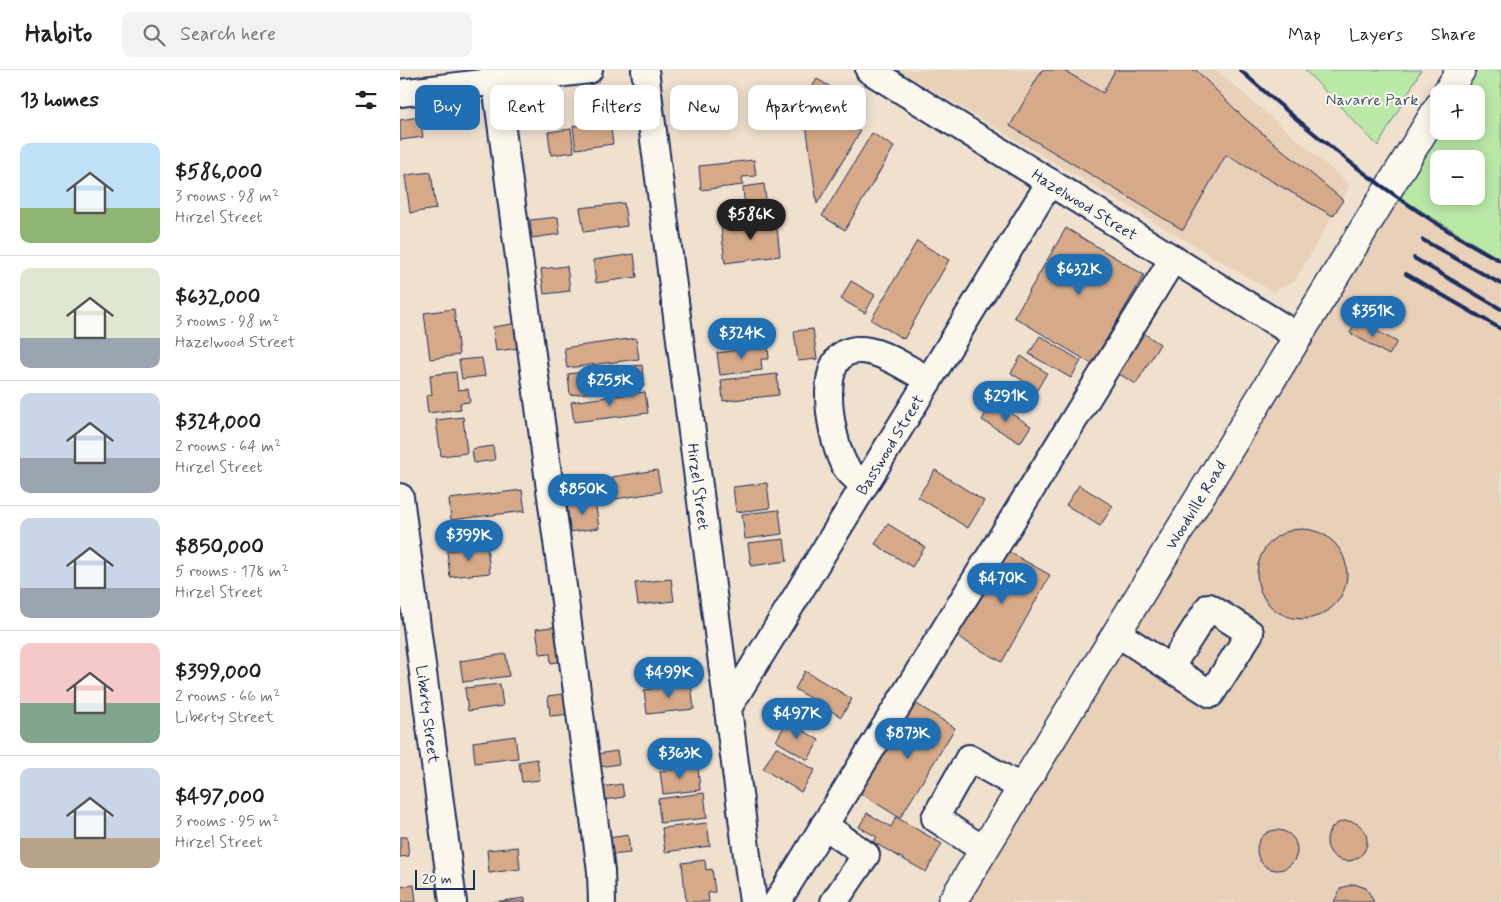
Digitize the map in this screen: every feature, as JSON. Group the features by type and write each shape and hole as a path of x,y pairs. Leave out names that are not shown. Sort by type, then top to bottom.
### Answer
{"main road":[{"path":"1452,85 1461,70"},
{"name":"Woodville Road","path":"952,902 1430,121"}],"street":[{"path":"400,93 495,76 589,70"},
{"name":"Hirzel Street","path":"645,70 753,902"},
{"name":"Hazelwood Street","path":"869,70 1299,337"},
{"path":"495,76 601,871 602,902"},
{"name":"Basswood Street","path":"728,708 1050,182"},
{"path":"777,902 1173,259"},
{"path":"864,485 845,466 837,447 832,422 829,383 832,369 838,358 850,351 865,350 929,380"},
{"name":"Liberty Street","path":"400,497 453,902"},
{"path":"1117,633 1170,668"},
{"path":"984,850 935,818 968,758 1022,788"},
{"path":"824,825 866,855 834,902"}],"shaded area":[{"path":"898,70 1216,70 1350,185 1295,281 1273,292"},
{"path":"1388,190 1501,260 1501,902 948,902"}],"green space":[{"name":"Navarre Park","path":"1305,70 1421,70 1378,146"},
{"name":"Navarre Park","path":"1459,70 1501,70 1501,260 1388,190 1431,140 1485,140 1485,85 1450,85"}],"building":[{"path":"1042,70 1063,70 1103,93 1115,70 1196,70 1244,118 1343,200 1333,216 1226,155 1183,230 1010,126"},
{"path":"817,79 827,85 813,85"},
{"path":"415,118 415,130 422,130 423,137 400,140 400,120"},
{"path":"573,126 574,130 611,130 613,144 576,149"},
{"path":"571,129 574,152 551,155 548,132"},
{"path":"807,130 857,130 860,132 817,204"},
{"path":"872,133 894,147 845,230 822,216"},
{"path":"754,160 756,176 742,177 743,185 701,190 699,166"},
{"path":"431,172 436,209 410,213 405,175"},
{"path":"764,184 767,208 745,210 743,187"},
{"path":"624,203 627,226 584,232 580,208"},
{"path":"558,217 560,234 532,238 530,220"},
{"path":"776,219 780,256 725,263 721,226"},
{"path":"1066,228 1144,275 1092,364 1014,317"},
{"path":"917,241 949,260 904,339 871,320"},
{"path":"634,254 637,277 596,283 593,260"},
{"path":"567,266 570,291 544,294 541,269"},
{"path":"851,281 875,295 865,313 841,299"},
{"path":"454,309 459,355 430,359 424,313"},
{"path":"1357,320 1397,342 1389,355 1350,333"},
{"path":"518,323 521,348 496,351 493,327"},
{"path":"813,329 817,359 798,361 794,331"},
{"path":"1139,330 1160,344 1136,384 1114,371"},
{"path":"1040,336 1081,361 1071,378 1029,354"},
{"path":"636,338 639,359 567,368 564,348"},
{"path":"768,346 769,359 761,359 762,370 720,375 717,353"},
{"path":"1021,356 1047,373 1037,390 1011,373"},
{"path":"482,358 485,376 462,379 459,360"},
{"path":"642,365 644,386 570,395 568,374"},
{"path":"456,372 458,390 468,389 470,402 460,403 461,409 428,413 426,396 432,395 430,375"},
{"path":"777,374 779,395 723,401 721,380"},
{"path":"645,392 648,413 574,422 571,402"},
{"path":"992,402 1031,426 1020,443 982,420"},
{"path":"463,417 467,453 441,456 436,420"},
{"path":"493,446 495,460 474,463 472,449"},
{"path":"657,470 661,492 615,499 612,477"},
{"path":"935,470 984,501 968,528 918,497"},
{"path":"767,483 770,508 736,512 733,487"},
{"path":"1079,485 1113,506 1100,526 1066,505"},
{"path":"522,490 525,511 451,520 449,499"},
{"path":"595,500 599,528 570,532 567,504"},
{"path":"779,510 782,534 745,539 742,514"},
{"path":"888,524 925,547 912,567 875,544"},
{"path":"1302,529 1319,533 1334,542 1343,557 1347,574 1343,591 1334,606 1319,615 1302,619 1285,615 1270,606 1261,591 1257,574 1261,557 1270,542 1285,533"},
{"path":"784,539 787,561 751,566 748,543"},
{"path":"487,546 490,573 450,577 447,551"},
{"path":"1002,548 1050,575 1002,662 954,635"},
{"path":"671,579 674,601 638,605 635,583"},
{"path":"560,626 565,661 551,663 550,653 540,654 536,629"},
{"path":"506,654 509,676 463,682 460,661"},
{"path":"805,671 852,699 841,717 795,689"},
{"path":"500,684 503,706 468,711 465,688"},
{"path":"691,684 694,709 647,714 644,690"},
{"path":"569,693 572,714 550,716 548,696"},
{"path":"915,703 955,728 900,818 860,793"},
{"path":"787,721 819,740 808,760 776,741"},
{"path":"515,736 518,758 475,763 473,742"},
{"path":"691,739 694,763 662,767 659,743"},
{"path":"776,747 815,770 801,792 763,769"},
{"path":"617,751 619,764 599,767 597,754"},
{"path":"537,759 540,780 522,782 519,762"},
{"path":"698,767 700,790 663,794 660,771"},
{"path":"622,784 624,797 603,800 601,787"},
{"path":"704,793 707,818 660,823 658,799"},
{"path":"867,813 891,827 896,817 942,844 926,872 873,842 877,837 859,827"},
{"path":"1351,821 1358,824 1364,830 1367,841 1366,849 1358,858 1351,861 1343,861 1336,858 1328,849 1327,837 1330,830 1339,822"},
{"path":"707,823 710,846 665,852 662,828"},
{"path":"1281,830 1288,833 1294,839 1297,850 1296,858 1288,867 1281,870 1273,870 1266,867 1258,858 1257,846 1260,839 1269,831"},
{"path":"628,835 630,853 611,855 609,838"},
{"path":"400,837 407,837 409,856 400,857"},
{"path":"518,847 520,869 489,873 487,850"},
{"path":"705,860 706,870 712,869 715,892 708,893 709,902 686,902 682,863"},
{"path":"1354,884 1366,888 1374,902 1334,902 1341,888"},
{"path":"414,885 416,902 400,902 400,887"},
{"path":"525,898 525,902 494,902"}],"railway":[{"path":"1240,70 1301,123 1365,173 1431,220 1501,261"},
{"path":"1423,240 1501,284"},
{"path":"1414,258 1501,309"},
{"path":"1406,274 1501,329"}]}
